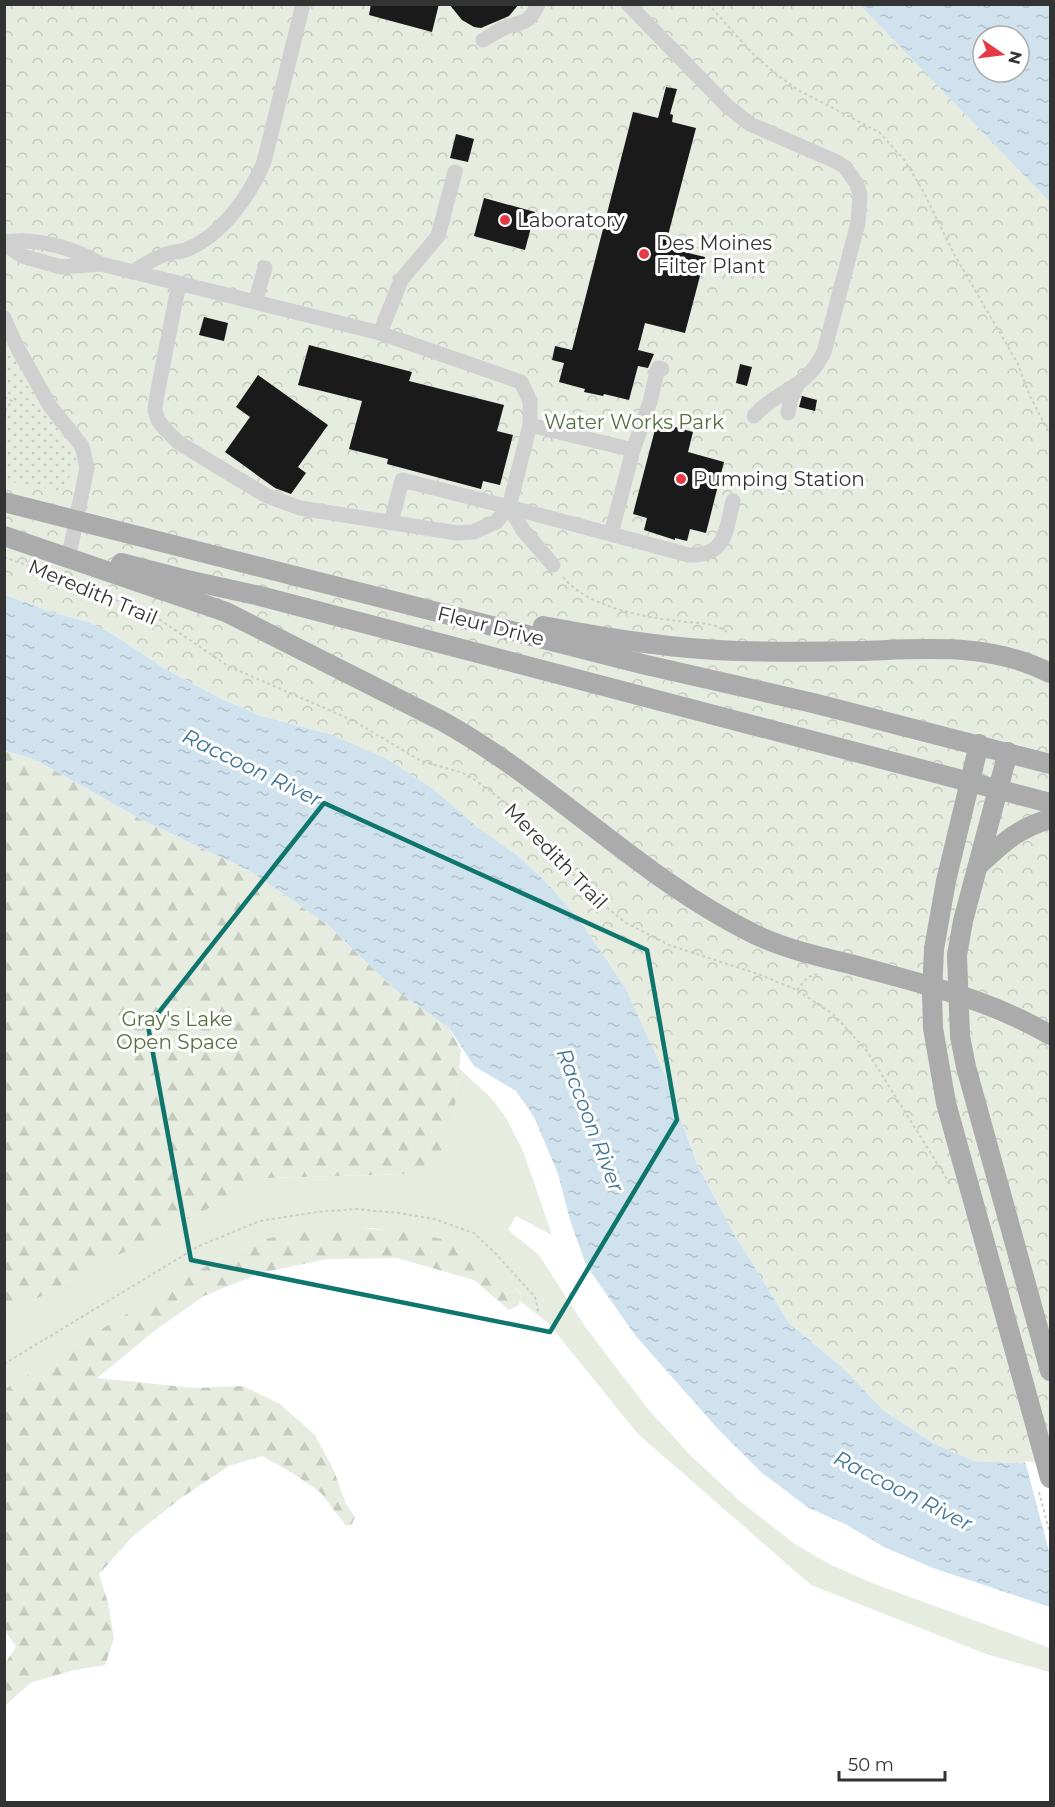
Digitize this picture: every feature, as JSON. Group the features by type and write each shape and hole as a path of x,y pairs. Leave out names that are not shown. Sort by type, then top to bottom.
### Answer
{"main road":[{"name":"Fleur Drive","path":"4,502 642,664 979,744 1050,764"},
{"name":"Fleur Drive","path":"4,534 260,596 1050,803"},
{"path":"4,534 226,612 442,721 506,760 691,898 756,934 818,956 914,981 991,1005 1027,1021 1050,1035"},
{"path":"376,596 637,643 686,649 738,651 967,649 1002,654 1050,673"},
{"path":"979,744 944,891 934,949 933,1028 946,1103 1050,1478"},
{"path":"1008,752 963,921 957,955 960,1036 966,1067 1050,1371"},
{"path":"979,865 1014,834 1031,824 1050,819"}],"lane":[{"path":"132,272 163,255 189,249 213,232 239,207 255,182 264,162 303,4"},
{"path":"483,40 504,28 524,23 531,18 537,4"},
{"path":"628,4 727,106 750,124 837,162 851,174 857,184 860,202 858,223 824,352 817,367 797,386 764,405 754,416"},
{"path":"380,333 392,290 438,236 455,172"},
{"path":"4,243 22,256 61,267 101,264 380,333 522,382 530,401 530,425 509,507 496,522 473,532 457,533 300,508 267,496 179,443 158,420 155,410 179,284"},
{"path":"255,302 265,268"},
{"path":"4,318 17,347 50,406 82,446 87,468 70,550"},
{"path":"611,534 633,450 652,402 658,368 662,369"},
{"path":"788,413 797,386"},
{"path":"530,425 633,450"},
{"path":"391,523 402,480 689,555 701,556 719,546 726,531 733,501"},
{"path":"509,507 523,530 554,565"}],"path":[{"path":"708,4 754,55 780,77 798,90 879,132 905,161 922,189 954,254 1018,364 1030,396 1050,435"},
{"path":"4,397 12,401 4,412"},
{"name":"Meredith Trail","path":"4,557 89,592 144,609 228,666 354,722 421,761 469,776 510,806 595,898 626,923 669,945 781,982 817,1003 851,1031 867,1051 944,1172 953,1191"},
{"path":"554,565 567,582 585,596 603,604 671,621 717,626 725,630 738,651"},
{"path":"4,1364 199,1246 260,1221 316,1212 355,1209 399,1213 434,1219 474,1233 535,1297 538,1310 536,1313"}],"highlighted area":[{"path":"324,803 647,950 677,1120 550,1332 191,1260 148,1026"}],"green space":[{"name":"Water Works Park","path":"4,5 1050,5 1050,1468 1017,1463 974,1461 935,1444 884,1411 842,1367 789,1323 733,1232 697,1164 663,1070 625,987 579,919 521,858 476,826 327,733 261,716 222,699 167,670 114,635 88,622 51,612 5,594"},
{"path":"4,335 36,397 77,456 64,491 5,480"},
{"name":"Gray's Lake Open Space","path":"4,751 36,760 142,820 250,871 328,925 393,988 449,1028 461,1050 454,1117 438,1159 406,1174 267,1178 5,1316"},
{"path":"459,1068 491,1098 505,1116 523,1151 552,1235 516,1216 508,1230 539,1255 586,1328 648,1409 691,1456 741,1502 795,1544 831,1565 877,1585 1050,1648 1050,1675 1049,1672 986,1654 811,1585 638,1434 548,1323 520,1301 521,1293 465,1248 437,1239 372,1228 265,1239 192,1273 5,1389 5,1316 267,1178 406,1174 454,1117"},
{"path":"319,1228 374,1229 412,1233 464,1247 487,1262 521,1294 519,1305 509,1310 474,1280 397,1258 327,1259 260,1273 204,1296 157,1329 97,1378 195,1388 243,1386 280,1404 315,1435 334,1471 346,1504 355,1517 352,1524 346,1526 321,1493 262,1456 229,1466 181,1498 133,1536 99,1574 108,1603 114,1639 105,1665 74,1670 30,1683 5,1706 5,1664 16,1646 4,1630 5,1389 192,1273 265,1239"}],"water":[{"path":"860,5 1050,5 1050,202"},
{"name":"Raccoon River","path":"4,594 51,612 88,622 114,635 167,670 222,699 261,716 327,733 385,758 433,789 476,826 521,858 545,881 579,919 625,987 663,1070 697,1164 733,1232 789,1323 842,1367 884,1411 935,1444 974,1461 1017,1463 1050,1468 1050,1607 933,1568 884,1547 847,1525 809,1508 762,1473 717,1428 635,1335 586,1265 570,1220 558,1174 534,1117 516,1091 474,1066 449,1028 393,988 328,925 250,871 142,820 36,760 5,751"}],"pier":[{"path":"1025,1461 1050,1465 1050,1555"}],"building":[{"path":"371,4 439,4 432,32 369,15"},
{"path":"449,4 519,4 509,16 481,28 462,20"},
{"name":"Des Moines Filter Plant","path":"666,87 677,89 670,114 673,115 672,122 696,128 666,243 680,247 680,251 705,257 685,333 645,323 638,350 654,354 648,368 638,366 629,400 584,392 585,389 559,382 564,363 552,360 555,346 572,350 633,112 658,118"},
{"path":"456,134 474,139 468,162 450,158"},
{"name":"Laboratory","path":"484,198 535,212 525,250 474,236"},
{"path":"204,317 228,323 224,341 199,335"},
{"path":"309,345 412,372 409,381 504,405 497,431 513,435 500,485 483,481 481,489 387,464 388,459 349,449 362,401 298,385"},
{"path":"740,364 752,367 747,386 736,383"},
{"path":"258,375 328,425 298,467 306,473 291,494 275,488 225,452 250,417 236,407"},
{"path":"802,396 817,400 815,411 799,407"},
{"name":"Pumping Station","path":"657,422 693,432 688,452 724,462 706,533 690,529 687,541 675,538 675,540 644,530 647,518 633,514"}],"place":[{"name":"Laboratory","path":"505,220"},
{"name":"Des Moines Filter Plant","path":"644,254"},
{"name":"Pumping Station","path":"681,479"}]}
